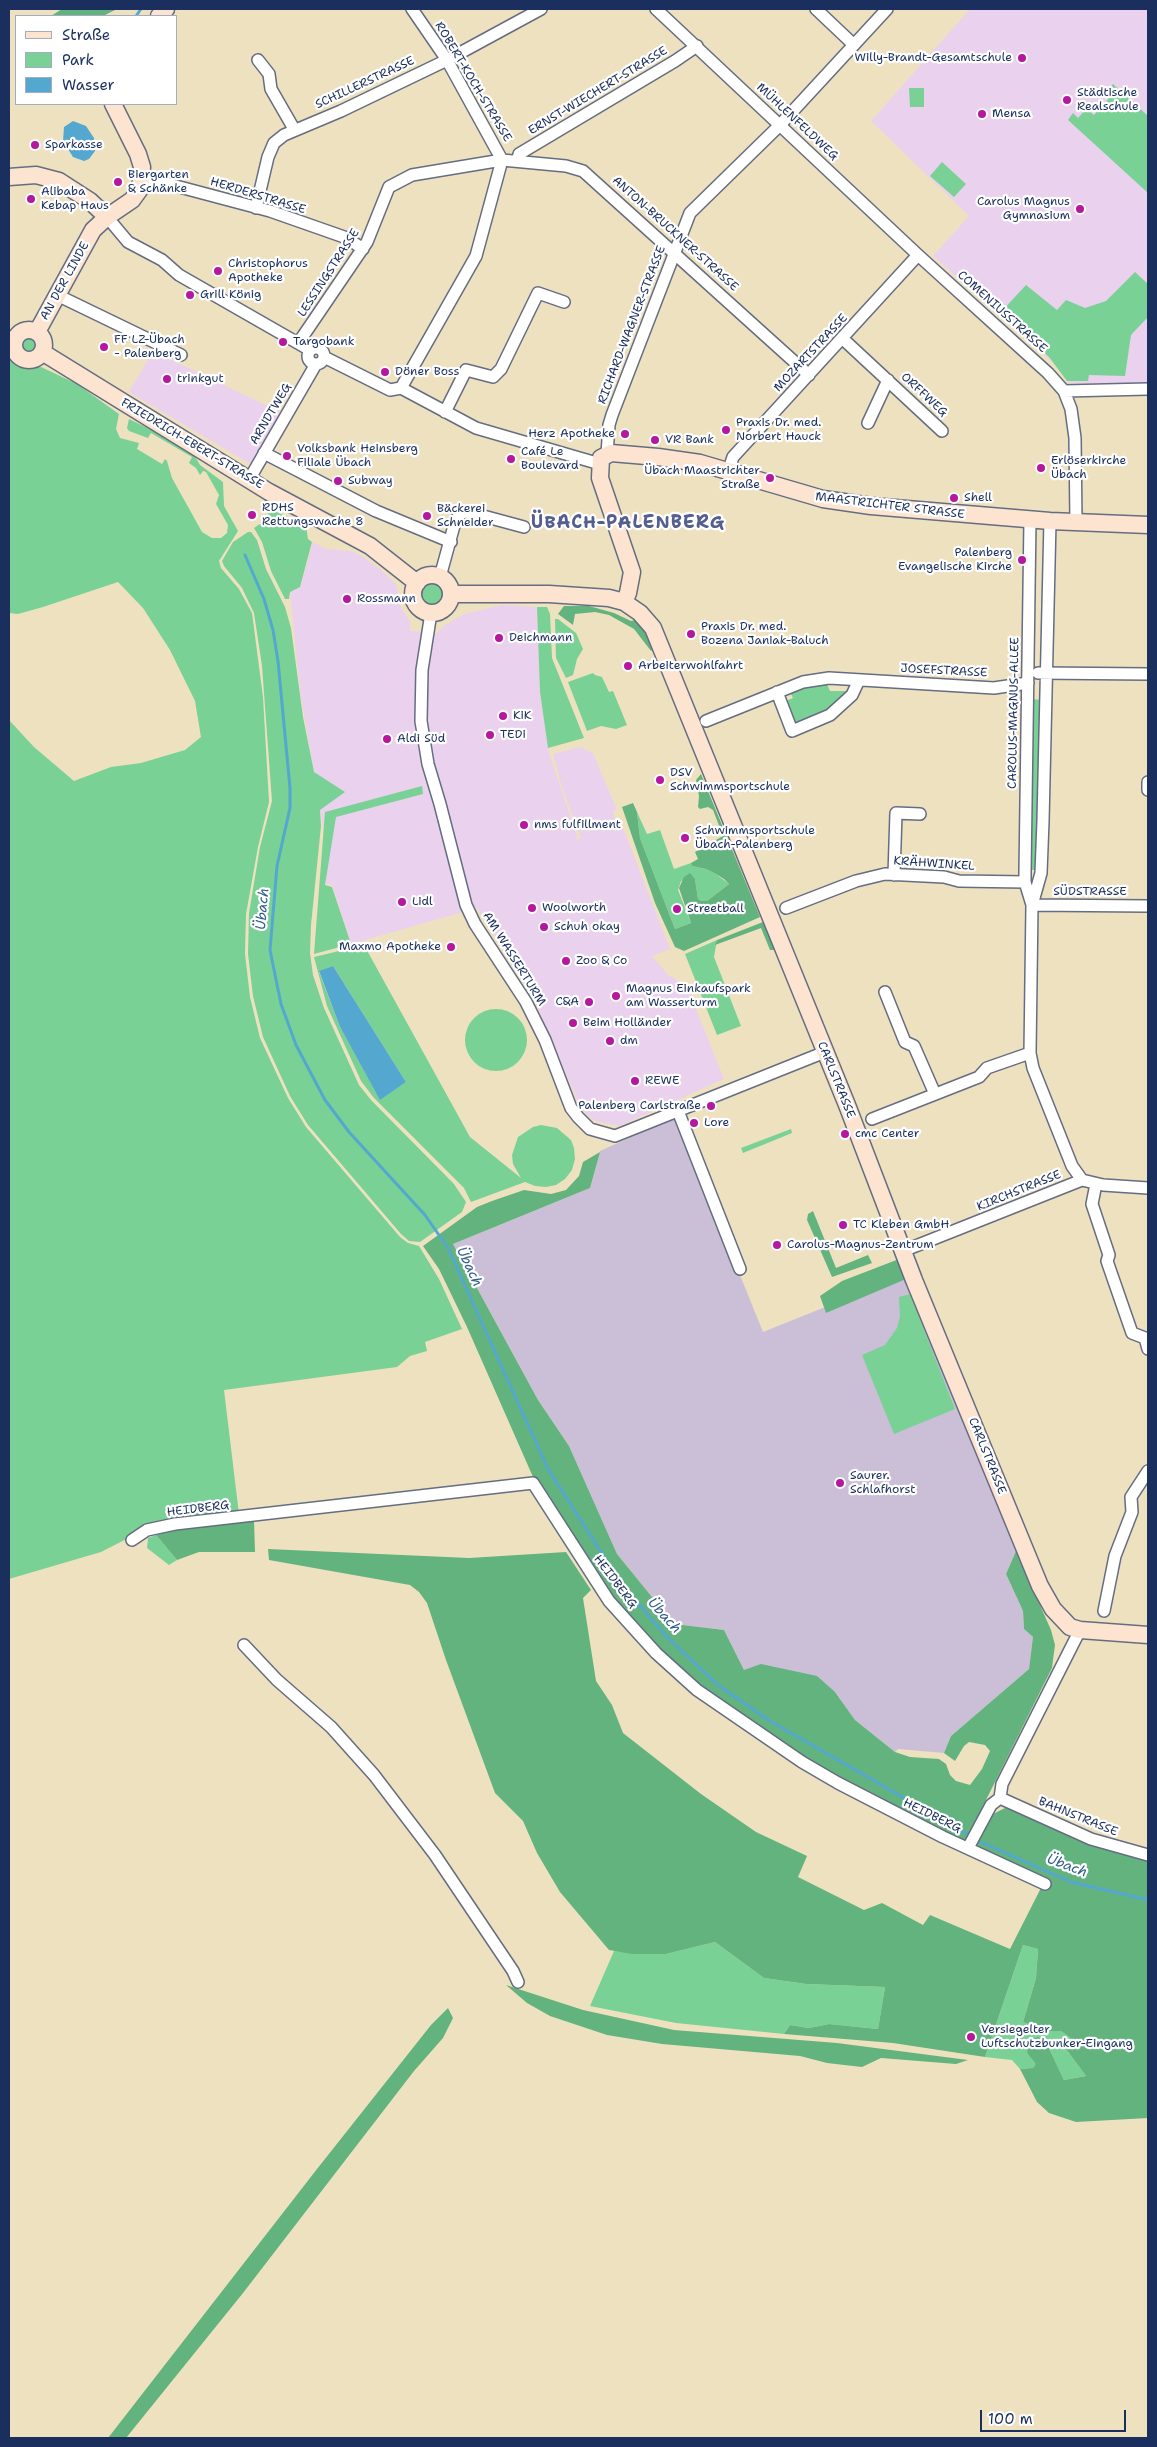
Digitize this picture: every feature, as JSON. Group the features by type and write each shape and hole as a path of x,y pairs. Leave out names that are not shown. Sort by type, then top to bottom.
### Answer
{"main road":[{"path":"114,105 138,154 142,177"},
{"path":"9,177 36,176 59,181 90,201 107,217"},
{"name":"AN DER LINDE","path":"37,332 93,230 107,217 132,200 140,190 142,177"},
{"path":"25,330 37,332 44,341 42,352 32,359 21,358 14,348 12,335 25,330"},
{"name":"FRIEDRICH-EBERT-STRASSE","path":"42,352 250,478 269,492 370,546 417,583"},
{"name":"MAASTRICHTER STRASSE","path":"604,459 658,457 700,464 823,499 908,510 1030,520 1148,525"},
{"path":"451,594 548,594 600,597 624,602 628,593 632,572 603,491 604,459"},
{"path":"426,577 440,577 447,582 451,594 446,608 431,614 420,609 414,601 413,593 417,583 426,577"},
{"name":"CARLSTRASSE","path":"624,602 640,613 652,628 1040,1586 1053,1609 1070,1626 1080,1630"},
{"path":"1080,1630 1148,1635"}],"street":[{"name":"ROBERT-KOCH-STRASSE","path":"401,388 476,256 502,160 447,60 412,9"},
{"name":"SCHILLERSTRASSE","path":"256,208 268,157 274,144 294,129 341,111 447,60 520,14 541,9"},
{"name":"MÜHLENFELDWEG","path":"656,9 918,255"},
{"path":"816,9 854,45"},
{"name":"RICHARD-WAGNER-STRASSE","path":"604,459 612,415 690,212 780,125 887,9"},
{"name":"ERNST-WIECHERT-STRASSE","path":"518,161 519,154 675,62 697,46"},
{"path":"258,60 269,74 271,89 294,129"},
{"name":"ANTON-BRUCKNER-STRASSE","path":"502,160 566,166 583,171 808,375"},
{"name":"LESSINGSTRASSE","path":"300,342 363,249 376,225 386,193 393,183 412,175 502,160"},
{"name":"HERDERSTRASSE","path":"142,177 256,208 347,238 363,249"},
{"path":"107,217 119,234 139,249 162,260 179,275 300,342 310,350 320,349 320,361 390,390 401,388 476,428 604,459"},
{"name":"MOZARTSTRASSE","path":"728,472 733,457 918,255"},
{"name":"COMENIUSSTRASSE","path":"918,255 1048,372 1064,391 1071,409 1075,438 1076,522"},
{"path":"446,412 466,370 493,377 501,369 538,293 564,302"},
{"path":"57,295 181,355"},
{"name":"ORFFWEG","path":"843,339 942,430"},
{"name":"ARNDTWEG","path":"250,478 320,361"},
{"name":"ORFFWEG","path":"868,423 888,380"},
{"path":"1064,391 1148,389"},
{"path":"264,453 376,511 450,542"},
{"path":"440,577 455,522 459,515 464,512 524,527"},
{"name":"CAROLUS-MAGNUS-ALLEE","path":"1030,520 1025,882 1032,905"},
{"name":"CAROLUS-MAGNUS-ALLEE","path":"1050,521 1041,873 1032,905 1030,1053 1033,1068 1072,1166 1082,1180"},
{"name":"AM WASSERTURM","path":"431,614 422,670 421,721 428,764 466,905 475,924 526,1002 545,1040 571,1108 590,1129 615,1136 825,1052"},
{"name":"JOSEFSTRASSE","path":"706,721 803,682 829,678 994,688 1045,673 1148,674"},
{"path":"777,692 792,731 830,715 852,695 859,680"},
{"path":"1148,782 1148,790"},
{"path":"894,875 896,813 920,814"},
{"name":"KRÄHWINKEL","path":"786,908 856,881 885,874 944,877 961,881 1025,882"},
{"name":"SÜDSTRASSE","path":"1032,905 1148,906"},
{"path":"885,992 905,1042 914,1046 935,1094"},
{"path":"872,1119 980,1077 987,1068 1030,1053"},
{"path":"678,1111 740,1269"},
{"path":"1082,1180 1096,1184 1148,1188"},
{"name":"KIRCHSTRASSE","path":"903,1251 1082,1180"},
{"path":"1096,1184 1092,1204 1109,1255 1107,1261 1132,1333 1145,1338 1148,1349"},
{"path":"1104,1611 1115,1556 1132,1512 1131,1497 1148,1471"},
{"name":"HEIDBERG","path":"132,1540 147,1530 175,1524 533,1482 609,1601 652,1648 686,1681 728,1712 810,1766 864,1796 1045,1884"},
{"path":"968,1848 992,1805 1000,1798 1002,1784 1080,1630"},
{"path":"244,1645 277,1680 331,1727 374,1775 440,1862 513,1971 518,1982"},
{"name":"BAHNSTRASSE","path":"1000,1798 1091,1839 1148,1855"}],"shaded area":[{"path":"970,9 1148,9 1148,384 1068,383 1059,368 933,256 969,216 871,121"},
{"path":"153,351 282,413 252,465 129,392"},
{"path":"313,542 326,549 352,551 381,570 396,584 401,607 410,622 410,631 437,633 445,625 464,614 503,605 537,607 540,692 549,753 577,836 576,840 581,838 562,787 553,754 580,747 593,753 617,810 613,810 615,820 620,820 670,949 652,956 670,977 672,976 690,994 724,1079 619,1126 595,1121 586,1114 579,1104 533,997 477,908 351,944 332,885 326,884 325,839 300,691 290,592 300,587"},
{"path":"676,1117 763,1332 905,1275 1016,1551 1006,1574 1023,1611 1024,1629 1033,1637 1029,1669 951,1736 944,1753 898,1749 895,1752 855,1720 835,1692 744,1670 724,1630 674,1624 617,1554 569,1446 538,1400 453,1244 590,1188 600,1151"}],"green space":[{"path":"62,9 117,9 105,15 53,15"},
{"path":"1113,84 1148,116 1148,193 1068,120 1073,113 1078,118 1086,109 1094,115 1111,96 1106,92"},
{"path":"909,88 924,88 924,107 910,107"},
{"path":"942,162 966,184 954,197 930,176"},
{"path":"1135,272 1148,284 1148,317 1131,335 1125,376 1089,375 1088,381 1067,381 1049,357 1000,313 1026,285 1057,310 1066,300 1085,308 1106,301"},
{"path":"28,334 35,337 38,344 35,351 28,354 21,351 18,344 21,337"},
{"path":"9,359 21,367 39,366 77,384 119,414 116,429 120,438 139,443 137,449 162,464 165,459 167,461 172,478 202,532 212,538 221,538 227,533 228,525 216,504 219,495 206,472 203,471 200,475 196,468 189,463 192,457 151,433 148,438 129,431 127,428 129,419 156,432 194,455 200,465 223,482 224,506 238,531 219,561 221,568 239,589 252,613 263,697 269,802 258,847 246,914 245,954 250,997 260,1038 288,1098 306,1127 400,1237 408,1243 419,1246 439,1279 462,1329 425,1342 427,1351 410,1356 397,1367 224,1390 239,1514 148,1528 101,1552 9,1579 9,720 34,747 74,781 111,767 141,763 185,750 201,737 195,701 170,650 143,608 118,582 43,607 18,614 9,613"},
{"path":"262,505 306,526 308,539 312,542 300,587 290,592 289,599 285,599 271,571 262,542 254,528 270,517"},
{"path":"251,532 257,540 266,569 285,607 291,628 303,717 314,772 345,792 320,810 321,826 311,925 310,953 313,975 324,1008 359,1085 371,1100 454,1184 466,1202 462,1212 420,1242 409,1241 401,1234 308,1125 290,1096 263,1037 253,996 248,954 249,913 260,847 272,801 262,666 254,613 242,588 222,561 233,542"},
{"path":"433,580 443,585 448,595 443,605 433,610 423,605 418,595 423,585"},
{"path":"564,606 589,606 614,613 631,621 635,620 643,629 654,648 651,651 634,629 609,615 595,612 575,614 573,625 558,614"},
{"path":"537,607 547,607 550,614 552,658 584,738 548,748 540,692"},
{"path":"555,619 558,619 576,633 583,649 577,659 573,675 566,678 556,658"},
{"path":"593,673 602,677 609,692 613,691 627,725 616,729 601,726 587,731 568,682"},
{"path":"810,684 827,684 830,691 847,691 830,710 793,725 783,702 793,698 790,692"},
{"path":"1031,699 1042,700 1039,870 1030,870"},
{"path":"701,774 760,917 684,951 675,947 655,903 622,807 633,803 637,812 640,838 675,929 691,923 679,888 684,877 690,873 695,879 698,899 702,901 707,901 729,884 716,874 706,869 692,866 691,863 698,859 695,852 723,836 713,810 708,807 700,809 698,807 699,796 696,780"},
{"path":"422,786 423,794 336,817 325,885 332,887 351,944 314,954 325,812"},
{"path":"637,812 647,834 660,830 674,869 691,863 692,866 706,869 716,874 729,884 707,901 702,901 698,899 695,879 681,881 678,890 691,923 675,929 640,838"},
{"path":"763,922 775,950 770,950 761,928 715,945 717,940"},
{"path":"717,940 714,957 741,1026 717,1035 685,954"},
{"path":"364,945 470,1137 521,1178 513,1164 512,1155 518,1137 533,1127 541,1125 557,1128 571,1140 574,1148 575,1159 572,1170 565,1179 556,1185 546,1187 535,1186 525,1182 471,1202 464,1188 374,1098 361,1081 327,1006 314,957","holes":["333,966 406,1082 380,1099 340,1027 319,972"]},
{"path":"496,1009 513,1014 518,1018 522,1023 527,1040 522,1057 518,1062 513,1066 496,1071 479,1066 474,1062 470,1057 465,1040 470,1023 474,1018 479,1014"},
{"path":"791,1129 792,1133 743,1153 741,1148"},
{"path":"600,1152 590,1188 453,1244 538,1400 569,1446 617,1554 674,1624 724,1630 744,1670 761,1664 817,1676 835,1692 855,1720 895,1752 910,1757 939,1759 946,1764 950,1775 956,1781 970,1785 982,1769 990,1751 985,1745 969,1742 964,1746 955,1761 944,1753 951,1736 1029,1669 1033,1637 1024,1629 1023,1611 1006,1574 1016,1551 1051,1630 1055,1645 1052,1668 964,1844 835,1778 692,1682 611,1599 537,1486 467,1327 439,1269 423,1246 477,1207 492,1201 524,1190 551,1194 566,1190 579,1176 583,1162"},
{"path":"813,1211 836,1268 868,1255 872,1263 832,1277 807,1220 808,1214"},
{"path":"899,1259 906,1279 826,1313 820,1296 842,1281"},
{"path":"910,1294 955,1409 894,1434 862,1355 885,1345 897,1328 900,1317 899,1297"},
{"path":"254,1520 255,1552 199,1552 177,1560 156,1535 176,1529"},
{"path":"156,1535 177,1560 169,1565 147,1548 148,1538"},
{"path":"268,1549 469,1558 566,1552 591,1590 583,1598 596,1681 612,1705 623,1733 701,1794 756,1832 807,1856 798,1877 864,1910 882,1903 923,1925 930,1915 1010,1949 1045,1880 974,1848 991,1815 1005,1808 1013,1809 1088,1843 1148,1859 1148,2118 1076,2122 1049,2113 1037,2102 1020,2069 1033,2068 1036,2064 1027,2053 1029,2043 1032,2040 1038,2037 1045,2040 1064,2080 1086,2076 1066,2049 1076,2042 1061,2031 1046,2031 1023,2022 1036,1978 1038,1949 1023,1945 985,2057 893,2043 784,2034 790,2025 809,2028 829,2024 878,2029 885,1987 806,1984 764,1978 715,1942 666,1954 632,1954 609,1950 560,1892 537,1853 523,1821 495,1793 427,1603 419,1592 410,1585 269,1560"},
{"path":"715,1942 764,1978 806,1984 885,1987 878,2029 829,2024 809,2028 790,2025 784,2034 676,2023 590,2006 614,1951 666,1954"},
{"path":"1023,1945 1038,1949 1036,1978 1023,2022 1046,2031 1061,2031 1076,2042 1066,2049 1086,2076 1064,2080 1045,2040 1027,2053 1037,2064 1033,2068 1020,2069 1012,2060 985,2057"},
{"path":"506,1985 583,2010 674,2030 837,2043 968,2060 956,2064 881,2058 862,2067 827,2063 800,2056 662,2044 607,2035 550,2016 527,2003"},
{"path":"448,2008 453,2018 443,2038 414,2071 243,2293 126,2438 108,2438 317,2169 431,2025"}],"water":[{"path":"73,121 86,126 94,138 95,151 89,159 84,161 73,157 63,141 64,127"},
{"path":"333,966 406,1082 380,1100 340,1027 319,971"}],"waterway":[{"name":"Übach","path":"137,15 141,9"},
{"name":"Übach","path":"245,555 264,599 273,630 278,661 290,788 290,808 277,866 270,950 281,1004 296,1045 325,1100 349,1132 425,1215 448,1248 548,1469 622,1585 666,1636 718,1685 770,1721 967,1834"},
{"name":"Übach","path":"981,1842 1071,1882 1148,1900"}],"place":[{"name":"Willy-Brandt-Gesamtschule","path":"1022,58"},
{"name":"Städtische Realschule","path":"1067,100"},
{"name":"Mensa","path":"982,114"},
{"name":"Sparkasse","path":"35,145"},
{"name":"Biergarten & Schänke","path":"118,182"},
{"name":"Alibaba Kebap Haus","path":"31,199"},
{"name":"Carolus Magnus Gymnasium","path":"1080,209"},
{"name":"Christophorus Apotheke","path":"218,271"},
{"name":"Grill König","path":"190,295"},
{"name":"Targobank","path":"283,342"},
{"name":"FF LZ-Übach - Palenberg","path":"104,347"},
{"name":"Döner Boss","path":"385,372"},
{"name":"trinkgut","path":"167,379"},
{"name":"Praxis Dr. med. Norbert Hauck","path":"726,430"},
{"name":"Herz Apotheke","path":"625,434"},
{"name":"VR Bank","path":"655,440"},
{"name":"Volksbank Heinsberg Filiale Übach","path":"287,456"},
{"name":"Café Le Boulevard","path":"511,459"},
{"name":"Erlöserkirche Übach","path":"1041,468"},
{"name":"Übach Maastrichter Straße","path":"770,478"},
{"name":"Subway","path":"338,481"},
{"name":"Shell","path":"954,498"},
{"name":"RDHS Rettungswache 8","path":"252,515"},
{"name":"Bäckerei Schneider","path":"427,516"},
{"name":"Palenberg Evangelische Kirche","path":"1022,560"},
{"name":"Rossmann","path":"347,599"},
{"name":"Praxis Dr. med. Bozena Janiak-Baluch","path":"691,634"},
{"name":"Deichmann","path":"499,638"},
{"name":"Arbeiterwohlfahrt","path":"628,666"},
{"name":"KiK","path":"503,716"},
{"name":"TEDi","path":"490,735"},
{"name":"Aldi Süd","path":"387,739"},
{"name":"DSV Schwimmsportschule","path":"660,780"},
{"name":"nms fulfillment","path":"524,825"},
{"name":"Schwimmsportschule Übach-Palenberg","path":"685,838"},
{"name":"Lidl","path":"402,902"},
{"name":"Woolworth","path":"532,908"},
{"name":"Streetball","path":"677,909"},
{"name":"Schuh okay","path":"544,927"},
{"name":"Maxmo Apotheke","path":"451,947"},
{"name":"Zoo & Co","path":"566,961"},
{"name":"Magnus Einkaufspark am Wasserturm","path":"616,996"},
{"name":"C&A","path":"589,1002"},
{"name":"Beim Holländer","path":"573,1023"},
{"name":"dm","path":"610,1041"},
{"name":"REWE","path":"635,1081"},
{"name":"Palenberg Carlstraße","path":"711,1106"},
{"name":"Lore","path":"694,1123"},
{"name":"cmc Center","path":"845,1134"},
{"name":"TC Kleben GmbH","path":"843,1225"},
{"name":"Carolus-Magnus-Zentrum","path":"777,1245"},
{"name":"Saurer. Schlafhorst","path":"840,1483"},
{"name":"Versiegelter Luftschutzbunker-Eingang","path":"971,2037"}],"district":[{"name":"ÜBACH-PALENBERG","path":"628,523"}]}
